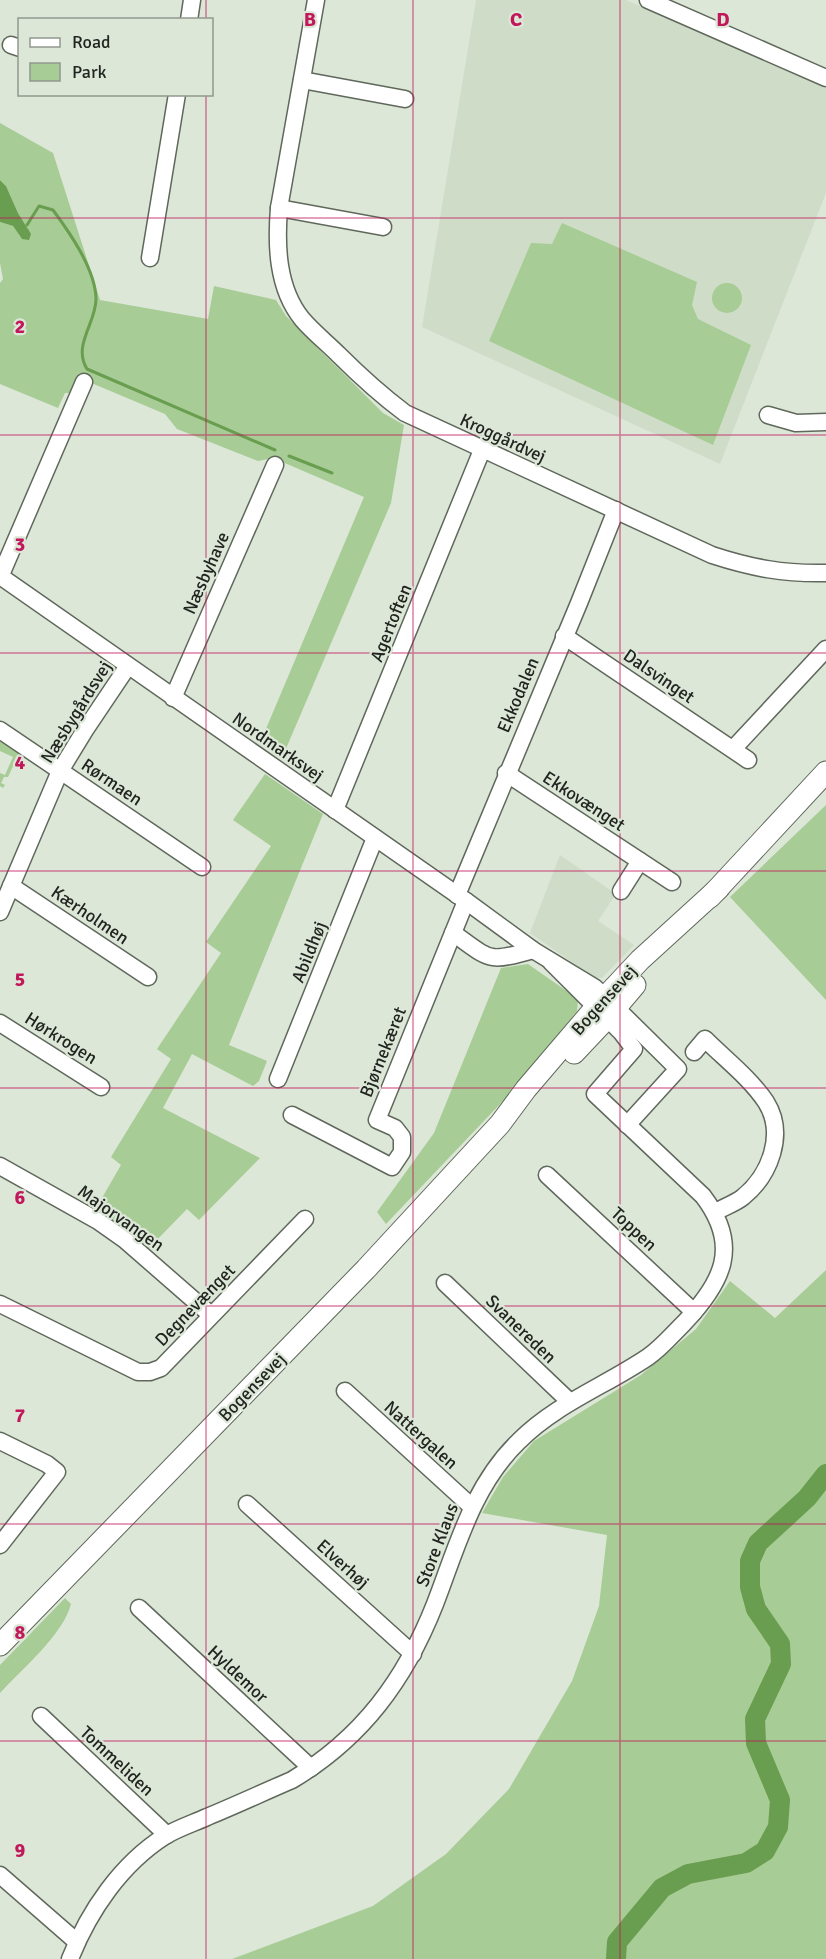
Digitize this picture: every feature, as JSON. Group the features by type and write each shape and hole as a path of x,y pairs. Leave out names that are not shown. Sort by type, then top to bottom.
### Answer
{"main road":[{"name":"Bogensevej","path":"0,1645 358,1277 500,1124 529,1101 606,1007 826,772"}],"street":[{"path":"189,18 192,0"},
{"name":"Kroggårdvej","path":"316,0 279,208 277,247 280,269 293,305 303,319 366,381 405,414 712,555 764,570 786,573 826,573"},
{"path":"648,0 826,78"},
{"path":"302,80 405,99"},
{"path":"150,258 177,96"},
{"path":"279,208 383,227"},
{"path":"0,577 84,382"},
{"path":"768,415 796,423 826,422"},
{"name":"Agertoften","path":"335,810 482,450"},
{"name":"Næsbyhave","path":"173,698 275,465"},
{"name":"Ekkodalen","path":"461,898 506,773 616,510"},
{"name":"Nordmarksvej","path":"0,577 533,950 594,987 606,1007"},
{"name":"Dalsvinget","path":"564,636 748,760"},
{"path":"733,749 826,649"},
{"name":"Næsbygårdsvej","path":"0,912 60,771 128,666"},
{"name":"Rørmaen","path":"0,730 202,867"},
{"name":"Ekkovænget","path":"506,773 672,882"},
{"name":"Abildhøj","path":"278,1079 375,838"},
{"path":"621,891 640,861"},
{"name":"Kærholmen","path":"11,886 148,977"},
{"name":"Bjørnekæret","path":"292,1115 392,1167 402,1152 402,1137 395,1128 376,1120 453,933 461,898"},
{"path":"453,933 488,958 502,959 533,950"},
{"path":"606,1007 678,1070 627,1125"},
{"name":"Store Klaus","path":"70,1959 97,1907 119,1875 145,1851 167,1835 292,1780 311,1768 363,1725 393,1688 413,1654 435,1605 472,1507 490,1476 518,1441 570,1402 660,1348 715,1286 722,1267 723,1232 715,1212 703,1196 595,1095 634,1049 606,1007"},
{"name":"Hørkrogen","path":"0,1023 101,1087"},
{"path":"694,1052 705,1039 756,1089 768,1104 773,1122 772,1155 766,1170 756,1185 741,1199 715,1212"},
{"name":"Majorvangen","path":"0,1166 98,1221 158,1267 212,1315"},
{"name":"Toppen","path":"547,1176 694,1312"},
{"name":"Degnevænget","path":"0,1304 138,1372 150,1372 161,1368 306,1219"},
{"name":"Svanereden","path":"445,1283 570,1402"},
{"name":"Nattergalen","path":"345,1391 472,1507"},
{"path":"0,1441 47,1464 57,1472 0,1545"},
{"name":"Elverhøj","path":"247,1504 413,1654"},
{"name":"Hyldemor","path":"139,1608 311,1768"},
{"name":"Tommeliden","path":"41,1716 167,1835"},
{"path":"0,1875 77,1942"}],"shaded area":[{"path":"476,0 626,0 826,88 826,193 720,464 422,327"},
{"path":"0,180 6,186 18,213 31,234 29,240 22,239 13,226 0,222"},
{"path":"560,855 616,894 598,921 634,945 602,978 595,978 530,933"}],"green space":[{"path":"0,123 53,153 100,300 208,319 214,286 276,300 286,316 383,413 404,425 391,503 282,758 260,743 364,497 273,458 258,461 177,429 165,414 89,382 73,393 65,393 58,408 0,384 0,283 3,279 0,263 0,222 13,226 22,239 28,229 6,186 0,180"},
{"path":"562,223 697,282 692,305 698,319 751,345 713,445 489,341 531,243 552,244"},
{"path":"727,283 738,287 742,298 738,309 727,313 716,309 712,298 716,287"},
{"path":"0,742 7,742 20,751 8,777 4,777 1,783 5,785 3,788 0,786 0,773 5,775 13,757 0,751"},
{"path":"265,774 323,814 229,1045 267,1061 259,1081 253,1086 192,1054 163,1108 260,1158 199,1220 187,1209 149,1248 95,1210 121,1165 111,1157 171,1059 157,1049 221,953 206,942 271,846 233,820"},
{"path":"826,805 826,1000 730,897"},
{"path":"528,964 578,999 577,1011 521,1082 386,1224 377,1212 434,1133 501,968"},
{"path":"826,1270 826,1959 232,1959 373,1906 446,1854 509,1789 572,1681 599,1606 607,1535 482,1513 503,1477 534,1441 641,1375 696,1329 730,1281 775,1318"},
{"path":"65,1598 71,1604 60,1628 0,1693 0,1665"}],"waterway":[{"path":"27,225 39,206 53,210 74,240 86,263 95,287 96,298 82,351 87,369 275,450"},
{"path":"289,456 332,473"},
{"path":"616,1959 617,1942 662,1888 688,1874 746,1863 765,1851 778,1827 780,1800 756,1743 755,1719 781,1664 780,1644 756,1609 750,1587 750,1561 758,1543 807,1498 826,1474"}]}
